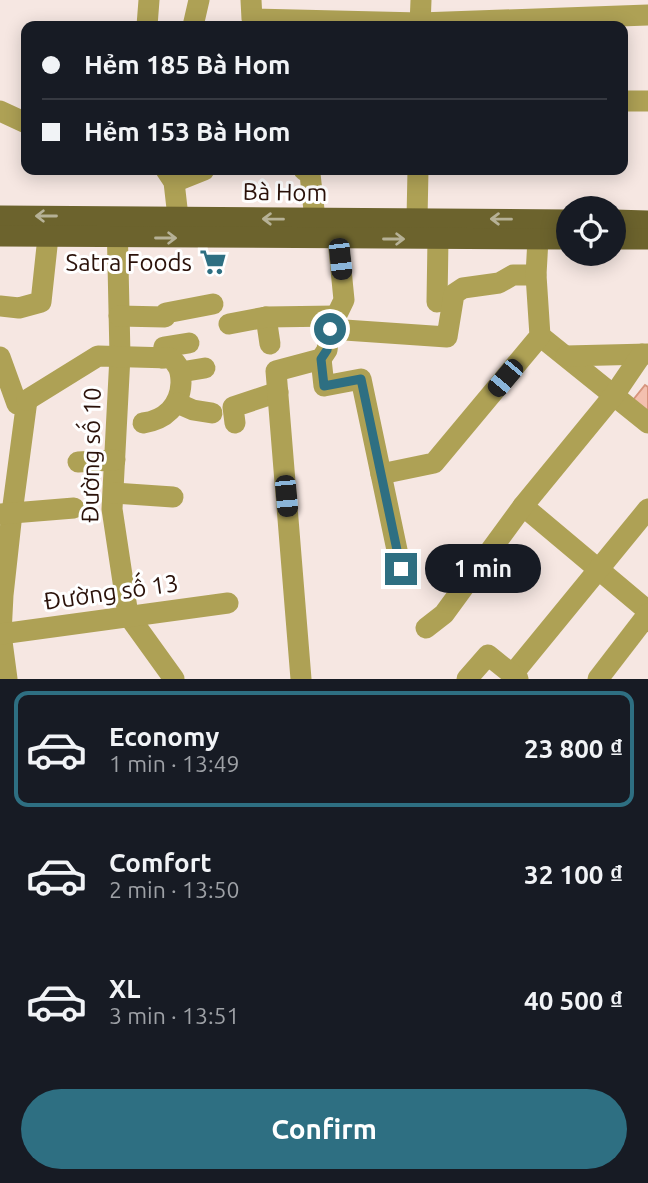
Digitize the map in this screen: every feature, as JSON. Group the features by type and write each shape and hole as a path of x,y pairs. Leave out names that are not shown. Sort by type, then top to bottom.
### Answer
{"main road":[{"name":"Bà Hom","path":"0,216 556,220"},
{"path":"626,220 648,221"},
{"name":"Bà Hom","path":"0,236 556,239"},
{"path":"626,239 648,239"}],"street":[{"path":"147,21 149,0"},
{"path":"194,21 199,0"},
{"path":"251,0 252,19 308,21"},
{"path":"420,21 421,0"},
{"path":"511,21 648,15"},
{"path":"628,101 648,102"},
{"path":"1,111 21,121"},
{"path":"310,175 316,219"},
{"path":"417,219 418,175"},
{"path":"170,176 178,217"},
{"name":"Đường số 10","path":"117,216 120,356 112,509 128,615 174,679"},
{"path":"0,306 19,308 41,302 48,237"},
{"path":"338,239 344,300 333,323 327,350 321,359 324,386 361,379 401,569"},
{"path":"437,302 438,239"},
{"path":"381,474 434,463 540,336 536,275 538,239"},
{"path":"229,324 266,317 447,337 454,294 463,288 499,283 513,275 536,275"},
{"path":"119,316 165,317 166,313 213,304"},
{"path":"266,317 270,344"},
{"path":"540,336 648,423"},
{"path":"162,358 164,347 189,343"},
{"path":"566,356 645,354"},
{"path":"426,628 444,614 523,506 614,396 645,354"},
{"path":"15,405 99,356 162,358 176,362 181,372 177,403 155,421 143,423"},
{"path":"0,357 15,405 2,582 1,634 7,679"},
{"path":"301,679 276,371 321,359"},
{"path":"181,372 205,368"},
{"path":"235,423 233,407 278,392"},
{"path":"177,403 192,410 212,413"},
{"path":"78,462 115,460"},
{"path":"114,493 173,497"},
{"path":"523,506 599,568 648,613 598,679"},
{"path":"6,513 74,508"},
{"path":"467,679 488,655 515,677 648,509"},
{"name":"Đường số 13","path":"1,634 228,603"}],"building":[{"path":"645,385 648,387 648,412 633,400"}],"place":[{"name":"Satra Foods","path":"213,262"}],"route":[{"path":"330,329 327,350 321,359 324,386 361,379 401,569"}]}
